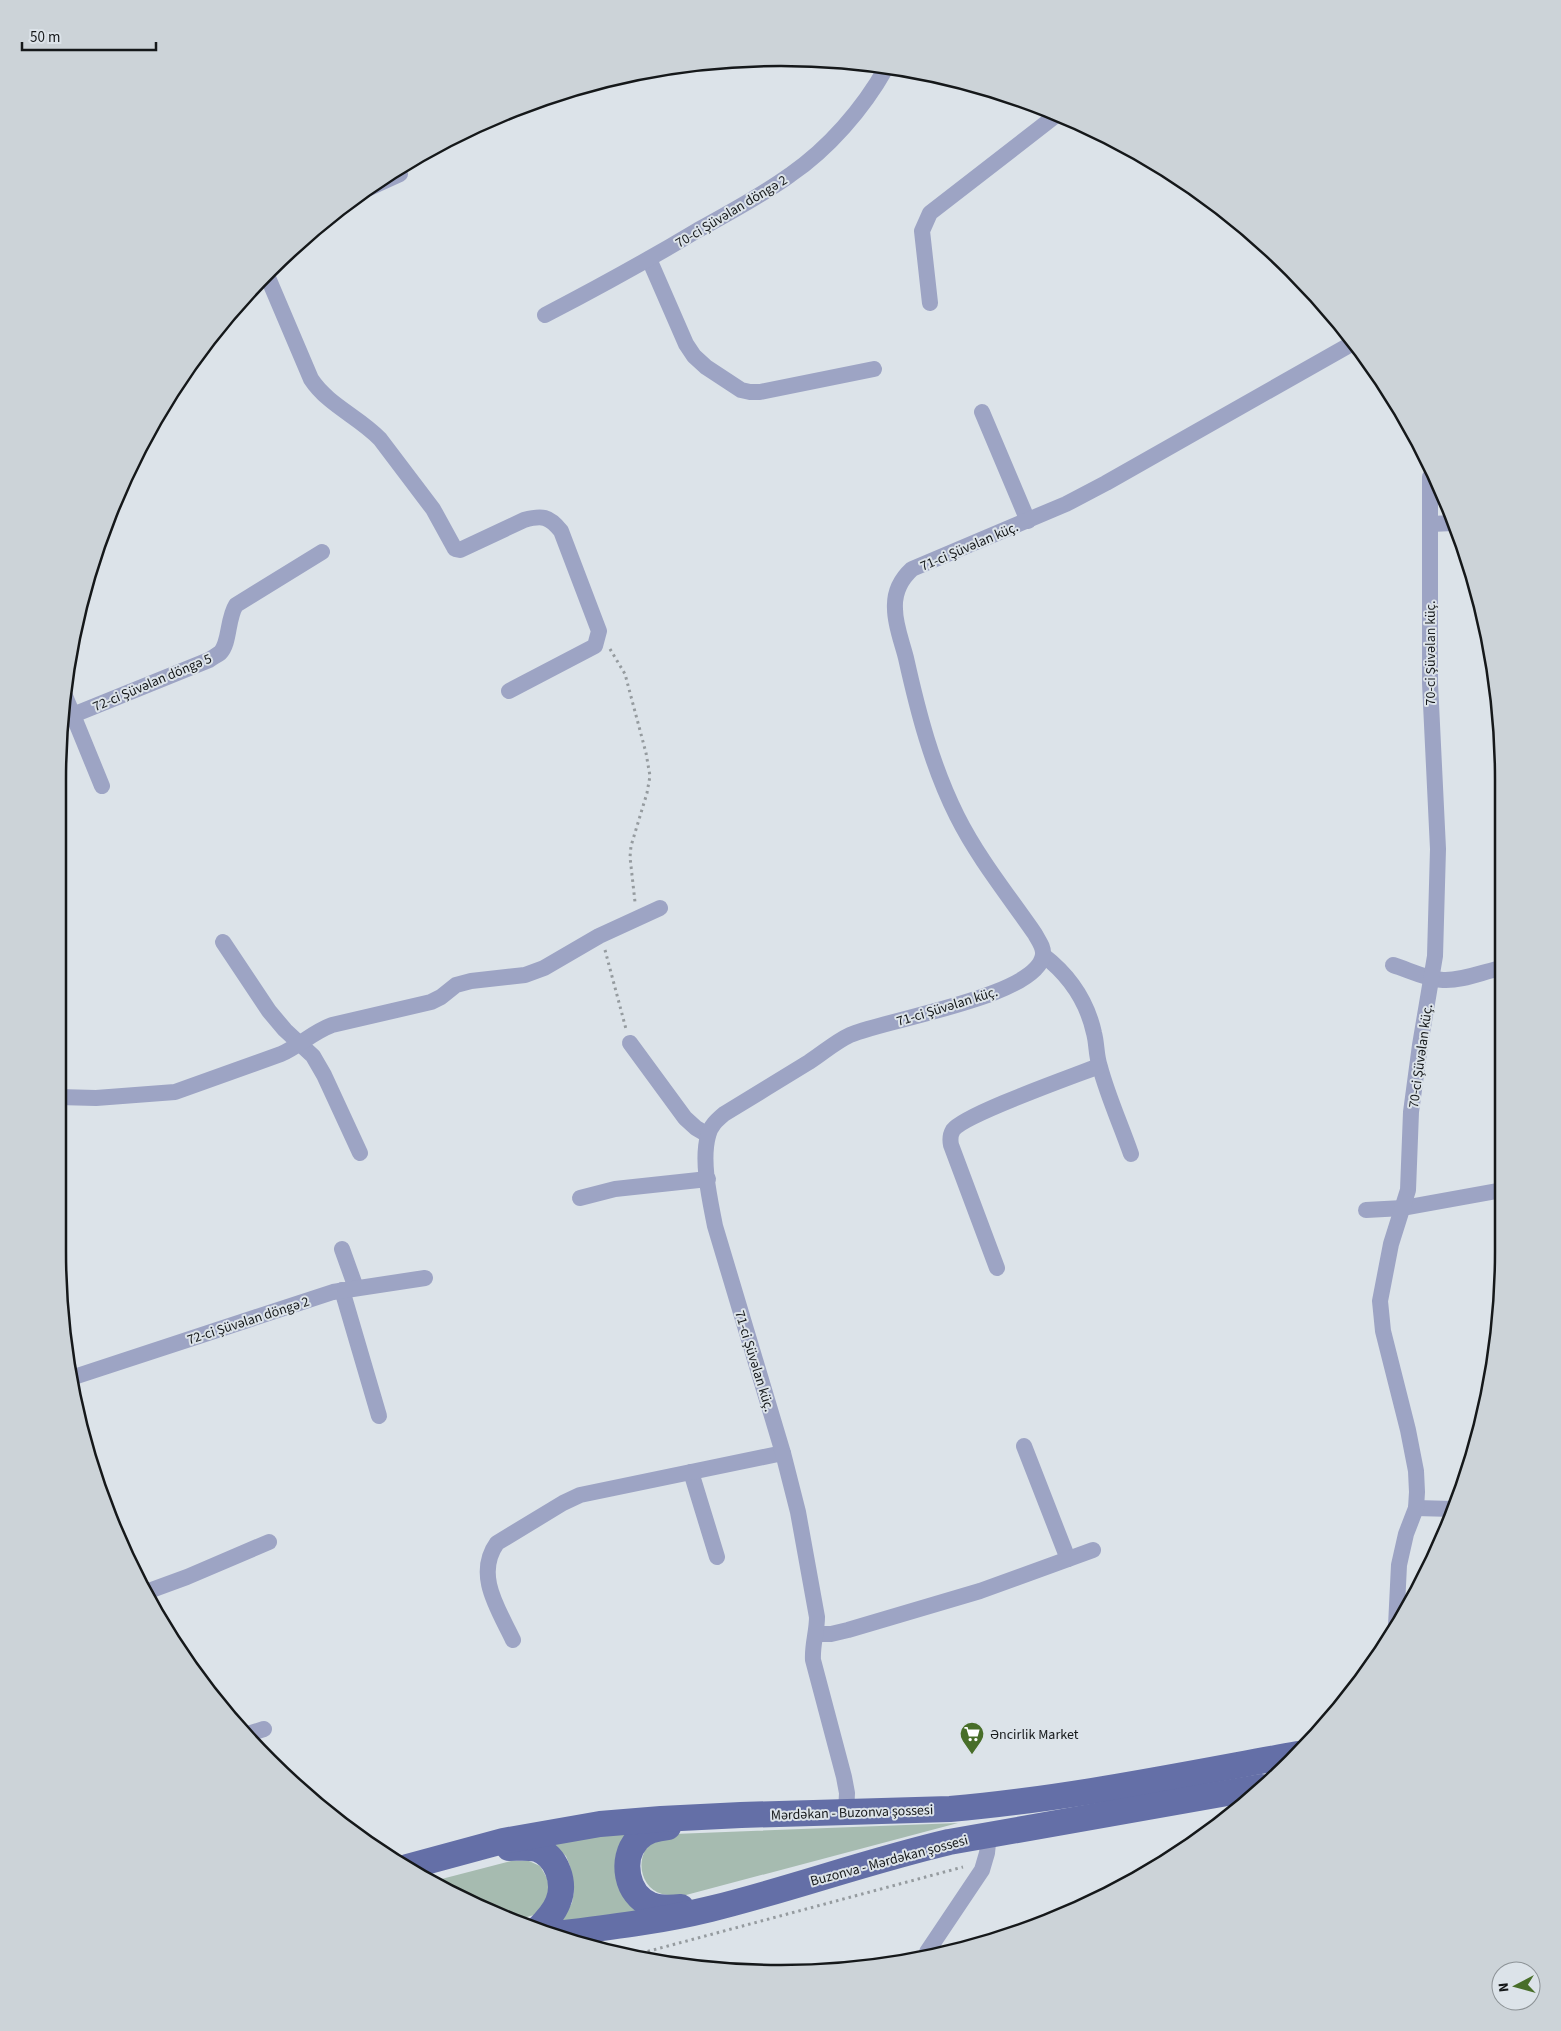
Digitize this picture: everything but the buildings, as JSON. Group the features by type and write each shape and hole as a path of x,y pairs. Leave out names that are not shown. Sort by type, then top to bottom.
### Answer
{"main road":[{"name":"Mərdəkan - Buzonva şossesi","path":"416,1864 468,1850 531,1836 600,1824 741,1815 950,1809 994,1805 1124,1786 1286,1756"},
{"name":"Buzonva - Mərdəkan şossesi","path":"569,1932 676,1917 748,1899 901,1854 989,1834 1250,1789"},
{"path":"741,1815 656,1828 638,1838 630,1849 626,1862 629,1881 636,1894 650,1905 668,1908 748,1899"},
{"path":"468,1850 536,1849 546,1854 556,1866 562,1883 559,1901 543,1924"}],"street":[{"name":"70-ci Şüvəlan döngə 2","path":"545,316 648,259 792,174 827,144 850,119 882,73"},
{"path":"930,303 922,230 930,213 1050,120"},
{"path":"648,259 686,344 694,356 706,367 741,390 760,392 874,368"},
{"path":"269,281 311,379 320,392 371,429 380,439 433,509 456,549 464,548 534,517 553,521 561,531 599,631 598,638 595,646 509,691"},
{"name":"71-ci Şüvəlan küç.","path":"846,1813 847,1793 844,1777 813,1660 812,1648 817,1634 817,1617 800,1522 783,1453 715,1226 706,1159 708,1135 716,1121 724,1114 852,1034 996,993 1030,973 1037,966 1043,955 1042,947 1035,934 971,842 939,777 925,737 895,610 898,586 904,576 912,569 1028,521 1106,483 1347,346"},
{"path":"982,412 1028,521"},
{"name":"70-ci Şüvəlan küç.","path":"1397,1612 1399,1565 1406,1534 1416,1508 1417,1492 1408,1430 1382,1331 1380,1314 1381,1290 1391,1244 1408,1190 1411,1112 1419,1052 1433,978 1436,938 1438,849 1430,683 1430,485"},
{"path":"1431,524 1446,523"},
{"name":"72-ci Şüvəlan döngə 5","path":"73,714 209,660 220,652 225,643 231,613 236,605 322,552"},
{"path":"70,708 102,786"},
{"path":"66,1097 96,1098 175,1092 281,1054 300,1044 318,1030 431,1002 456,985 471,980 525,974 544,968 599,936 660,908"},
{"path":"223,942 270,1011 313,1056 324,1075 360,1153"},
{"path":"1043,955 1058,967 1074,986 1088,1013 1094,1033 1099,1066 1131,1154"},
{"path":"1393,964 1444,980 1458,979 1495,970"},
{"path":"630,1043 685,1118 696,1128 708,1135"},
{"path":"997,1268 951,1145 950,1137 954,1129 992,1108 1099,1066"},
{"path":"580,1198 622,1188 708,1180"},
{"path":"1366,1210 1403,1208 1495,1191"},
{"path":"342,1250 349,1289 379,1416"},
{"name":"72-ci Şüvəlan döngə 2","path":"78,1376 349,1289 425,1278"},
{"path":"1024,1446 1068,1559"},
{"path":"513,1640 488,1588 486,1576 492,1550 497,1543 563,1502 580,1495 783,1453"},
{"path":"691,1472 717,1557"},
{"path":"1416,1508 1446,1509"},
{"path":"152,1590 187,1578 269,1542"},
{"path":"817,1634 831,1634 848,1630 980,1591 1093,1550"},
{"path":"253,1732 264,1728"},
{"path":"929,1949 982,1870 989,1834"}],"path":[{"path":"598,638 607,644 625,674 646,753 650,776 648,793 631,846 630,857 635,902 641,917"},
{"path":"599,936 609,960 630,1043"},
{"path":"646,1952 984,1862"}],"green space":[{"path":"958,1823 686,1895 668,1895 655,1891 643,1876 642,1862 646,1849 659,1839 674,1834"},
{"path":"633,1832 644,1912 559,1923 572,1903 574,1890 570,1866 566,1856 550,1843"},
{"path":"511,1861 529,1861 540,1866 547,1878 550,1890 547,1903 534,1915 526,1917 442,1879"}],"place":[{"name":"Əncirlik Market","path":"972,1755"}]}
